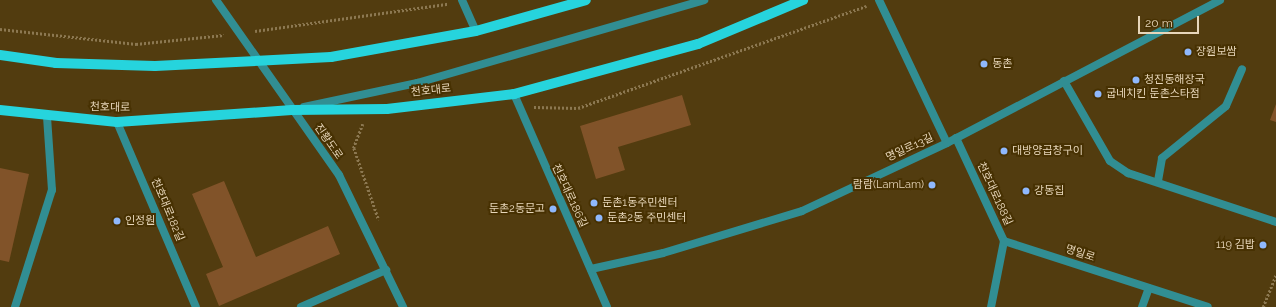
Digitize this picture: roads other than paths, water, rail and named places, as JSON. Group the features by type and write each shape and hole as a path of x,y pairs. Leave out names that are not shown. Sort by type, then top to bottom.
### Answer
{"main road":[{"name":"천호대로","path":"0,110 47,117 117,122 292,110 387,109 514,94 698,44 803,0"},
{"path":"0,55 56,63 155,66 260,63 330,57 476,31 582,1"}],"street":[{"name":"진황도로","path":"216,0 339,175 403,307"},
{"path":"462,0 476,31"},
{"path":"582,1 594,0"},
{"path":"292,110 417,83 704,0"},
{"path":"879,0 947,143"},
{"name":"명일로13길","path":"591,269 663,253 802,211 947,143 1220,0"},
{"path":"1158,181 1162,158 1226,106 1242,69"},
{"path":"1064,81 1110,161 1128,173 1158,181 1276,222"},
{"name":"천호대로186길","path":"514,94 607,307"},
{"path":"15,307 52,190 47,117"},
{"name":"천호대로182길","path":"117,122 196,307"},
{"name":"천호대로188길","path":"956,138 1004,241 991,307"},
{"name":"명일로","path":"1004,241 1208,307"},
{"path":"301,307 386,270"},
{"path":"1142,307 1149,288"}],"place":[{"name":"장원보쌈","path":"1188,52"},
{"name":"동촌","path":"984,64"},
{"name":"청진동해장국","path":"1136,80"},
{"name":"굽네치킨 둔촌스타점","path":"1098,94"},
{"name":"대방양곱창구이","path":"1004,151"},
{"name":"람람(LamLam)","path":"932,185"},
{"name":"강동집","path":"1026,191"},
{"name":"둔촌1동주민센터","path":"594,203"},
{"name":"둔촌2동문고","path":"553,209"},
{"name":"둔촌2동 주민센터","path":"599,218"},
{"name":"인정원","path":"117,221"},
{"name":"119 김밥","path":"1263,245"}]}
